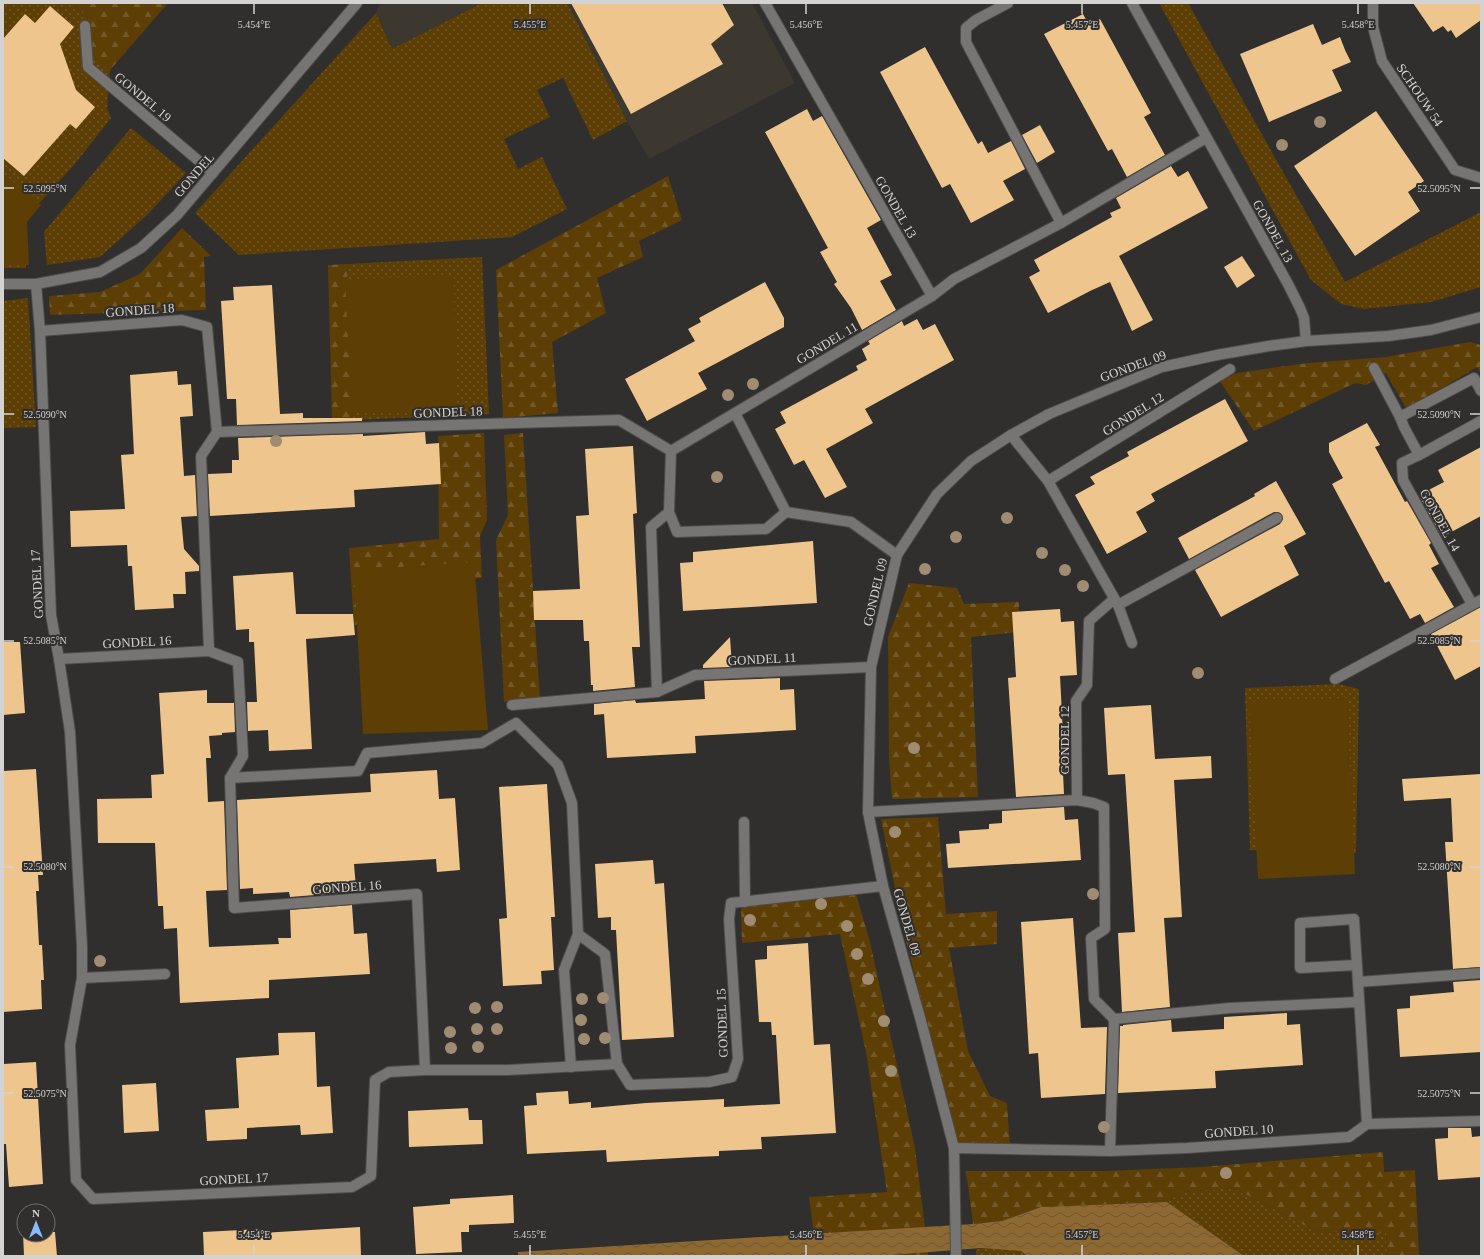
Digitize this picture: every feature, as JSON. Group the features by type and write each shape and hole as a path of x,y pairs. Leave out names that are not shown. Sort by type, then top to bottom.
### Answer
{"street":[{"name":"GONDEL","path":"3,284 36,284 100,272 141,248 177,215 357,3"},
{"name":"GONDEL 13","path":"765,3 932,296"},
{"path":"1008,3 976,20 966,28 966,42 1061,223"},
{"name":"GONDEL 13","path":"1132,3 1300,308 1304,318 1306,341"},
{"name":"SCHOUW 54","path":"1373,3 1374,27 1382,61 1455,170 1481,178"},
{"name":"GONDEL 19","path":"85,26 88,67 213,173"},
{"path":"932,296 954,279 1061,223 1206,138"},
{"name":"GONDEL 17","path":"36,284 40,331 51,615 60,659 70,732 82,946 82,978 70,1045 76,1180 93,1199 352,1187 371,1176 375,1080 389,1072 425,1070 508,1070 571,1067"},
{"name":"GONDEL 11","path":"671,451 932,296"},
{"name":"GONDEL 09","path":"956,1256 954,1148 922,1021 883,886 868,812 871,667 898,555 937,494 971,461 1011,435 1049,414 1162,367 1259,347 1306,341 1371,337 1442,328 1481,317"},
{"name":"GONDEL 18","path":"40,331 182,320 208,327 217,432 619,420 671,451"},
{"path":"1374,368 1419,455"},
{"name":"GONDEL 12","path":"1048,481 1230,369"},
{"path":"1400,417 1474,378 1481,392"},
{"path":"735,413 786,512"},
{"name":"GONDEL 14","path":"1335,679 1476,602 1403,480 1402,463 1481,421"},
{"path":"209,651 201,456 217,432"},
{"path":"1011,435 1048,481 1116,602 1132,643"},
{"path":"671,451 669,512 677,532 766,529 786,512 851,522 898,555"},
{"path":"657,692 651,527 669,512"},
{"name":"GONDEL 12","path":"1077,800 1076,701 1087,685 1089,621 1116,602 1277,518"},
{"name":"GONDEL 16","path":"60,659 209,651 238,662 243,756 230,778 234,908 417,894 425,1070"},
{"name":"GONDEL 11","path":"512,705 657,692 695,675 871,667"},
{"path":"230,778 358,771 367,753 482,743 516,723 558,766 572,803 578,934 564,970 571,1067 617,1064"},
{"path":"868,812 1077,800 1104,807 1105,929 1091,938 1094,999 1114,1019 1110,1151"},
{"path":"744,822 745,902"},
{"name":"GONDEL 15","path":"578,934 605,954 617,1064 630,1085 709,1082 732,1077 738,1059 729,919 731,903 883,886"},
{"path":"1356,966 1300,968 1300,923 1354,919 1367,1124 1481,1121"},
{"path":"1358,982 1481,973"},
{"path":"82,978 165,974"},
{"path":"1114,1019 1230,1008 1359,1002"},
{"name":"GONDEL 10","path":"954,1148 1110,1151 1186,1148 1349,1136 1367,1124"}],"shaded area":[{"path":"380,3 482,3 392,49 376,13"},
{"path":"567,3 752,3 795,83 649,159 627,121"}],"green space":[{"path":"3,3 71,3 88,18 83,46 110,70 107,108 111,118 74,165 23,221 26,268 3,268"},
{"path":"71,3 168,3 110,70 83,46 88,18"},
{"path":"482,3 567,3 627,121 593,140 563,78 537,90 550,117 504,139 518,169 542,157 567,209 512,237 239,255 195,213 376,13 392,49"},
{"path":"1159,3 1188,3 1345,282 1481,212 1481,287 1431,302 1364,309 1341,304 1311,280"},
{"path":"131,128 186,173 148,214 100,257 47,265 44,232"},
{"path":"3,173 41,205 27,222 29,265 3,265"},
{"path":"668,176 682,220 639,241 643,257 597,278 606,313 552,342 558,413 503,418 496,270"},
{"path":"182,228 211,256 204,257 206,310 50,315 49,296 100,292 140,274"},
{"path":"482,257 489,414 353,420 347,264"},
{"path":"347,264 353,420 332,420 328,265"},
{"path":"454,277 456,410 352,412 345,279"},
{"path":"28,298 36,427 3,428 3,301"},
{"path":"1470,342 1481,345 1481,374 1477,367 1406,408 1386,373 1366,385 1355,383 1254,431 1219,380 1237,373 1308,363 1386,357"},
{"path":"484,433 487,520 480,536 482,578 378,585 381,621 354,625 349,548 439,539 438,436"},
{"path":"523,433 540,700 504,702 496,540 508,515 504,435"},
{"path":"474,562 488,730 363,734 354,570"},
{"path":"909,583 957,588 964,604 1019,602 1018,632 971,637 978,797 892,799 889,758 888,637"},
{"path":"1338,684 1359,689 1356,853 1250,850 1245,688"},
{"path":"1347,698 1355,874 1258,879 1249,702"},
{"path":"938,817 946,914 997,911 997,944 949,948 968,1051 990,1096 1007,1103 1010,1147 957,1143 904,932 881,819"},
{"path":"856,894 870,942 915,1148 925,1227 814,1235 809,1197 887,1192 866,1052 840,934 742,943 741,907"},
{"path":"1383,1152 1384,1172 1415,1170 1419,1256 1387,1256 1386,1233 1317,1232 1234,1188 1182,1192 1167,1202 1041,1207 1002,1221 973,1224 965,1171 1104,1171 1201,1167"},
{"path":"1234,1188 1317,1232 1386,1233 1387,1256 1244,1256 1167,1202 1182,1192"},
{"path":"981,1248 1021,1251 1027,1256 976,1256 976,1250"},
{"path":"928,1252 928,1256 891,1256 892,1255"}],"water":[{"path":"1167,1202 1244,1256 1027,1256 1021,1251 981,1248 891,1256 518,1256 518,1252 973,1224 1002,1221 1041,1207"}],"building":[{"path":"571,3 722,3 734,25 711,44 723,64 631,114"},
{"path":"1413,3 1481,3 1481,20 1456,38 1451,30 1448,32 1443,26 1433,32"},
{"path":"50,6 74,27 60,44 76,90 95,107 76,129 70,124 24,176 3,158 3,39 25,14 35,23"},
{"path":"1083,14 1089,25 1100,19 1151,113 1144,117 1165,155 1127,177 1112,149 1108,151 1044,34"},
{"path":"1313,24 1322,45 1340,37 1351,62 1332,70 1342,91 1269,122 1240,54"},
{"path":"925,47 978,144 982,141 988,153 1011,141 1025,169 1003,181 1014,200 971,223 950,184 942,188 880,72"},
{"path":"807,109 813,121 822,116 881,220 867,228 892,275 880,281 896,310 862,330 851,308 834,284 837,282 820,252 828,248 765,132"},
{"path":"1376,111 1424,181 1408,192 1420,211 1355,256 1294,166"},
{"path":"1040,125 1055,152 1037,163 1022,135"},
{"path":"1171,166 1178,177 1188,171 1208,208 1119,256 1153,320 1132,331 1110,282 1048,313 1029,277 1040,271 1034,260 1112,217 1110,213 1121,208 1116,198"},
{"path":"1242,256 1255,276 1237,288 1224,267"},
{"path":"765,282 784,318 784,327 698,373 707,389 647,421 625,379 695,341 688,329 701,322 699,318"},
{"path":"272,285 280,414 303,413 303,418 362,418 362,421 237,425 236,399 227,399 221,301 234,300 233,287"},
{"path":"917,319 923,330 935,324 954,360 865,409 873,423 826,449 847,487 825,498 804,460 794,465 775,429 786,423 780,412 858,370 856,366 867,360 862,349 870,344 868,341 902,321 904,326"},
{"path":"177,371 178,385 191,384 193,416 180,417 184,476 195,475 197,516 181,517 184,549 199,566 199,571 185,572 186,594 173,594 174,608 135,610 132,566 128,566 127,545 71,547 70,511 125,509 121,455 134,454 130,375"},
{"path":"1225,399 1248,441 1151,494 1155,501 1136,512 1147,532 1107,554 1075,495 1095,484 1090,477 1129,456 1127,452"},
{"path":"1367,423 1380,445 1375,447 1405,502 1407,501 1431,543 1429,545 1439,564 1431,568 1454,607 1425,623 1420,614 1410,619 1389,581 1385,583 1332,484 1343,478 1329,452 1329,443"},
{"path":"425,432 426,444 439,443 441,484 354,490 355,507 210,516 208,474 232,473 232,460 239,460 238,438 363,434 363,436"},
{"path":"633,446 637,513 633,514 640,647 632,647 635,687 593,691 593,685 591,685 589,641 584,641 583,620 534,620 533,591 580,589 576,516 589,515 585,449"},
{"path":"1481,447 1481,516 1442,537 1419,495 1444,482 1438,470"},
{"path":"1276,481 1306,534 1284,546 1299,575 1221,617 1195,570 1280,524 1283,519 1282,515 1278,512 1274,512 1189,559 1178,538 1255,496 1254,494"},
{"path":"813,541 817,603 683,611 680,563 693,562 693,552"},
{"path":"293,572 296,614 353,614 355,635 306,639 312,749 269,751 268,730 248,731 247,702 257,702 254,642 249,642 249,629 236,630 233,576"},
{"path":"1481,607 1481,666 1455,680 1431,634"},
{"path":"1060,609 1061,622 1074,621 1077,675 1060,676 1065,773 1063,773 1064,794 1016,797 1008,678 1016,677 1012,612"},
{"path":"730,637 732,667 703,668 703,665"},
{"path":"3,642 20,642 25,713 3,715"},
{"path":"780,678 780,690 794,689 796,730 695,736 696,753 607,758 604,714 594,715 594,704 635,700 636,703 705,699 704,681"},
{"path":"207,690 207,703 234,703 235,732 209,736 211,758 206,758 208,802 224,801 227,890 206,891 209,947 279,944 278,938 291,938 290,910 352,905 354,934 367,933 370,974 269,980 269,998 180,1003 177,928 164,929 163,906 158,906 155,843 98,843 97,799 152,798 151,775 164,774 159,693"},
{"path":"1151,705 1155,759 1211,756 1212,778 1174,780 1182,917 1164,918 1170,1007 1122,1012 1118,933 1135,932 1125,774 1108,775 1104,708"},
{"path":"36,769 43,875 38,875 39,891 36,891 39,945 42,945 44,980 41,980 42,1009 3,1012 3,771"},
{"path":"437,770 439,799 455,798 460,870 437,872 436,859 354,864 356,888 351,888 352,892 290,897 289,892 253,894 253,888 240,889 237,800 371,792 370,774"},
{"path":"1481,774 1481,967 1453,969 1445,842 1453,842 1451,798 1404,801 1402,779"},
{"path":"547,784 555,917 551,917 554,970 541,971 542,984 503,986 499,919 507,918 499,787"},
{"path":"1064,807 1065,820 1078,819 1081,860 948,868 946,844 960,843 959,831 989,829 989,824 1002,823 1002,811"},
{"path":"653,860 655,884 664,883 674,1037 622,1040 616,930 611,930 611,917 598,918 595,864"},
{"path":"1073,918 1081,1028 1107,1027 1105,1094 1041,1098 1038,1053 1029,1054 1021,922"},
{"path":"808,943 814,1045 830,1044 836,1133 761,1137 762,1149 719,1151 719,1156 607,1162 606,1150 527,1154 524,1106 537,1105 536,1093 568,1091 569,1104 591,1102 591,1108 646,1103 724,1099 724,1107 780,1104 776,1035 772,1035 771,1022 759,1022 755,960 767,959 767,946"},
{"path":"1481,980 1481,1052 1400,1057 1397,1009 1410,1008 1410,996 1454,992 1453,982"},
{"path":"1287,1013 1287,1025 1300,1024 1303,1065 1215,1071 1216,1088 1118,1093 1120,1026 1171,1020 1172,1032 1224,1029 1224,1017"},
{"path":"315,1032 317,1087 330,1086 333,1133 301,1135 300,1125 247,1128 247,1139 207,1141 205,1110 239,1108 236,1058 279,1055 278,1033"},
{"path":"36,1062 43,1184 9,1187 6,1144 3,1144 3,1064"},
{"path":"156,1083 159,1131 124,1133 122,1085"},
{"path":"468,1108 469,1120 482,1120 483,1144 409,1147 408,1111"},
{"path":"1448,1128 1471,1128 1472,1137 1481,1136 1481,1177 1438,1180 1435,1139 1448,1138"},
{"path":"513,1195 514,1223 469,1225 469,1232 461,1232 462,1252 416,1254 413,1207 450,1204 450,1199"},
{"path":"360,1227 361,1256 204,1256 203,1232 262,1229 262,1233"},
{"path":"23,1243 56,1243 57,1256 24,1256"}]}
